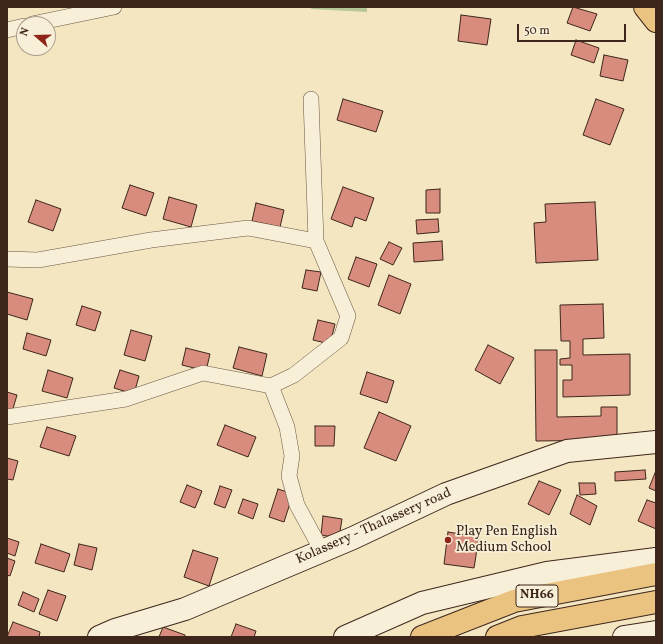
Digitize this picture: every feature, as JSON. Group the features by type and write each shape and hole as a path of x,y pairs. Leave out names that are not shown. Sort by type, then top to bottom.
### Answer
{"main road":[{"path":"645,7 656,21"},
{"name":"Kolassery - Thalassery road","path":"100,637 115,630 185,609 322,551 446,494 567,451 656,442"},
{"path":"346,637 422,603 547,573 656,559"},
{"name":"NH66","path":"422,637 514,601 656,574"},
{"name":"NH66","path":"497,637 522,627 656,602"},
{"path":"624,637 656,632"}],"street":[{"path":"56,19 114,7"},
{"path":"7,417 126,400 203,373 271,386 294,375 341,338 348,316 316,241 311,99"},
{"path":"7,260 38,260 151,240 248,228 316,241"},
{"path":"271,386 287,428 292,456 289,476 297,505 322,551"}],"green space":[{"path":"312,7 367,7 367,12 311,9"}],"building":[{"path":"573,7 597,14 590,31 567,23"},
{"path":"461,15 491,19 487,45 458,41"},
{"path":"576,40 599,48 594,63 571,55"},
{"path":"604,55 628,60 623,81 600,76"},
{"path":"343,99 383,111 376,132 337,120"},
{"path":"596,99 624,109 610,145 583,135"},
{"path":"130,185 154,193 146,216 122,208"},
{"path":"343,187 374,198 366,221 355,217 352,227 331,219"},
{"path":"440,189 440,213 426,213 426,190"},
{"path":"169,197 197,205 191,227 163,219"},
{"path":"36,200 61,209 53,231 28,222"},
{"path":"595,202 598,260 536,263 534,223 546,222 545,204"},
{"path":"256,203 284,210 280,227 252,221"},
{"path":"438,219 439,232 417,234 416,220"},
{"path":"442,241 443,260 414,262 413,243"},
{"path":"389,242 402,248 393,265 380,259"},
{"path":"356,257 377,264 369,287 348,279"},
{"path":"306,270 321,272 317,291 302,288"},
{"path":"389,275 411,284 400,314 378,305"},
{"path":"7,292 33,299 27,320 7,314"},
{"path":"603,304 604,338 583,339 583,355 630,354 630,395 563,397 563,380 572,380 572,365 560,365 560,359 570,358 570,341 561,341 560,305"},
{"path":"82,306 101,312 95,331 76,325"},
{"path":"318,320 335,324 330,344 313,340"},
{"path":"131,330 152,336 145,361 124,355"},
{"path":"27,333 51,340 46,356 23,349"},
{"path":"488,345 514,358 500,384 475,370"},
{"path":"239,347 267,354 262,376 233,368"},
{"path":"186,348 210,354 206,371 182,365"},
{"path":"535,350 557,350 557,417 601,416 601,407 617,407 617,440 536,441"},
{"path":"48,370 73,378 67,398 42,391"},
{"path":"120,370 139,376 134,394 114,388"},
{"path":"367,372 394,381 387,403 360,394"},
{"path":"7,392 17,395 12,412 7,410"},
{"path":"379,412 411,426 396,461 364,448"},
{"path":"225,425 256,437 248,457 217,445"},
{"path":"315,426 335,426 334,446 315,446"},
{"path":"47,427 76,436 69,456 40,447"},
{"path":"7,458 18,461 13,480 7,479"},
{"path":"645,470 646,479 615,481 615,472"},
{"path":"656,473 656,491 649,488"},
{"path":"539,481 561,490 549,515 528,504"},
{"path":"579,483 595,483 596,494 580,495"},
{"path":"187,485 202,491 195,508 180,502"},
{"path":"220,486 232,490 225,508 214,504"},
{"path":"278,489 293,494 284,522 269,517"},
{"path":"577,495 597,506 590,525 570,514"},
{"path":"243,499 258,504 253,519 238,513"},
{"path":"647,500 656,503 656,529 638,521"},
{"path":"323,516 342,519 339,538 321,535"},
{"name":"Play Pen English Medium School","path":"448,532 479,537 474,568 444,564"},
{"path":"7,538 19,542 15,556 7,553"},
{"path":"41,544 70,554 64,572 35,563"},
{"path":"79,544 97,548 92,570 74,565"},
{"path":"193,550 218,558 209,586 184,577"},
{"path":"7,558 15,561 10,576 7,575"},
{"path":"48,590 66,596 57,621 39,614"},
{"path":"23,592 39,599 34,612 18,605"},
{"path":"13,622 40,632 39,637 7,637"},
{"path":"236,624 256,631 254,637 231,637"},
{"path":"163,627 185,635 185,637 159,637"}],"place":[{"name":"Play Pen English Medium School","path":"448,540"}]}
